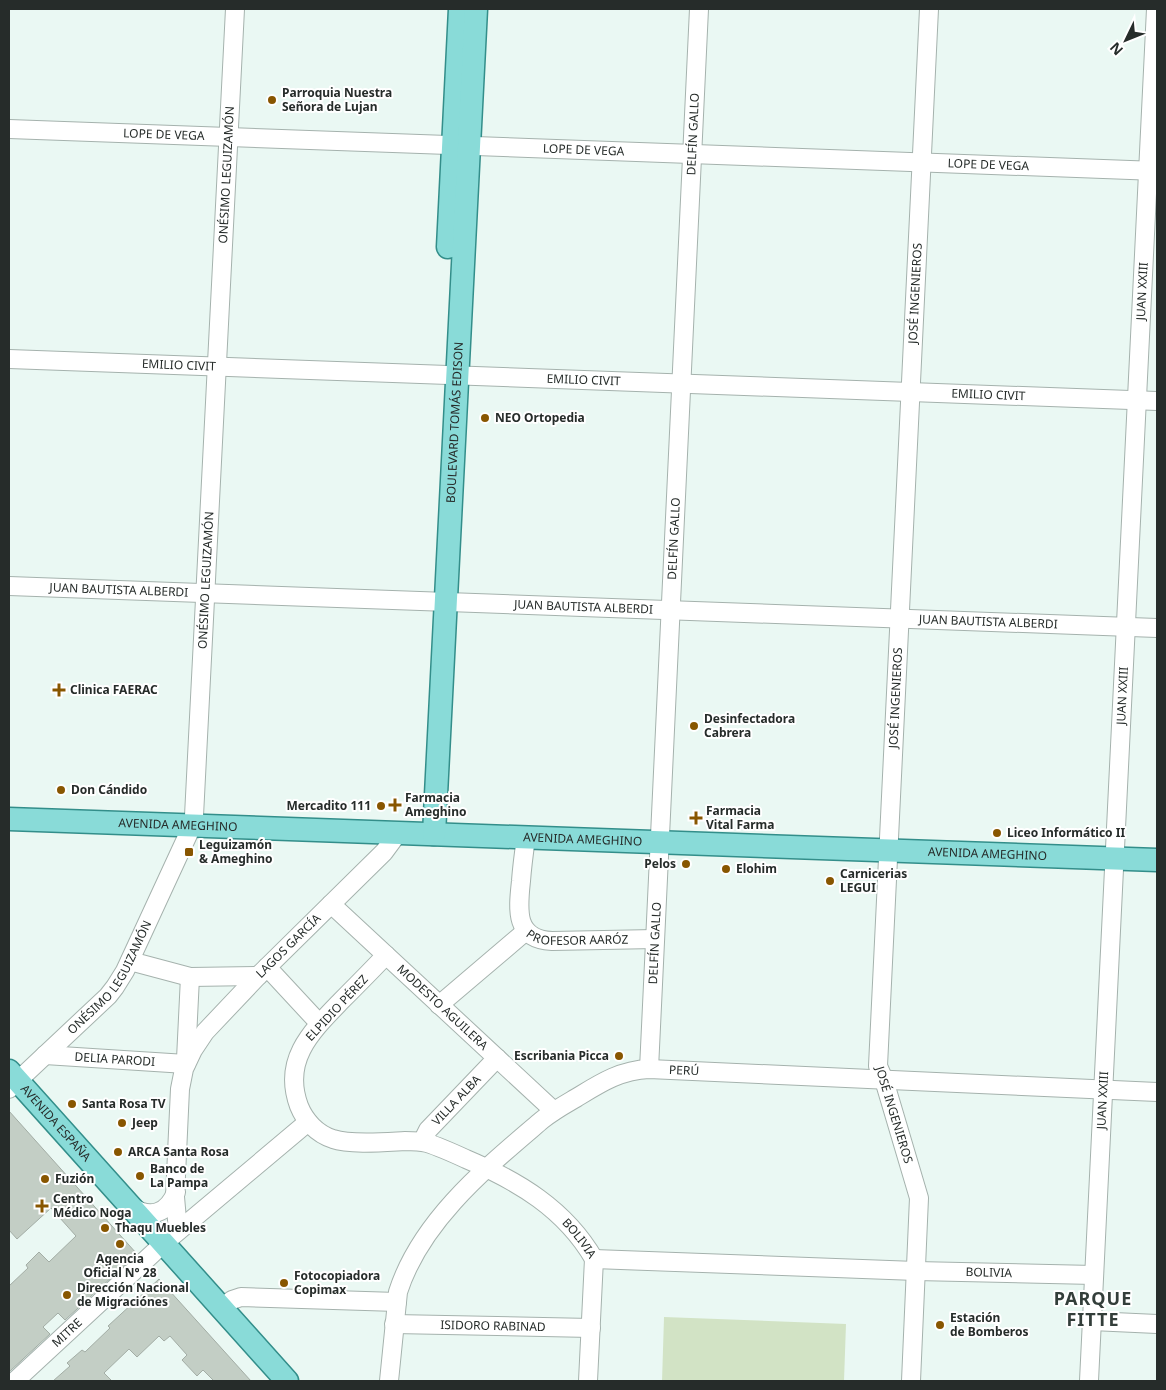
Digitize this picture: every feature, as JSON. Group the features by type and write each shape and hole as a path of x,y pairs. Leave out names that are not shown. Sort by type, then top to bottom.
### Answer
{"main road":[{"name":"BOULEVARD TOMÁS EDISON","path":"417,834 438,602 450,375 461,146 460,9"},
{"name":"BOULEVARD TOMÁS EDISON","path":"461,146 476,9"},
{"name":"AVENIDA AMEGHINO","path":"9,819 1157,860"},
{"name":"AVENIDA ESPAÑA","path":"11,1083 165,1242"},
{"name":"AVENIDA ESPAÑA","path":"11,1083 165,1242"},
{"path":"165,1242 287,1381"},
{"path":"165,1242 270,1381"}],"street":[{"name":"ONÉSIMO LEGUIZAMÓN","path":"11,1083 45,1055 111,992 119,982 192,826 196,806 235,9"},
{"name":"DELFÍN GALLO","path":"649,1069 699,9"},
{"name":"JOSÉ INGENIEROS","path":"911,1381 919,1198 884,1080 878,1066 929,9"},
{"name":"JUAN XXIII","path":"1089,1381 1137,401 1153,171 1156,9"},
{"name":"LOPE DE VEGA","path":"9,129 1153,171"},
{"name":"EMILIO CIVIT","path":"9,359 1157,401"},
{"name":"JUAN BAUTISTA ALBERDI","path":"9,586 1157,628"},
{"name":"LAGOS GARCÍA","path":"165,1242 175,1206 180,1089 186,1064 192,1050 202,1035 262,972 392,843 417,834"},
{"path":"526,838 518,908 521,923 526,931"},
{"name":"MODESTO AGUILERA","path":"331,904 554,1111"},
{"name":"PROFESOR AARÓZ","path":"440,1005 526,931 533,936 547,940 655,939"},
{"name":"ELPIDIO PÉREZ","path":"308,1122 301,1111 296,1097 294,1083 298,1055 304,1043 320,1023 386,955"},
{"path":"130,961 190,976 262,972 320,1023"},
{"name":"LAGOS GARCÍA","path":"186,1064 190,976"},
{"name":"DELIA PARODI","path":"45,1055 186,1064"},
{"name":"VILLA ALBA","path":"429,1144 425,1136 428,1130 496,1058"},
{"name":"PERÚ","path":"389,1381 398,1292 407,1269 426,1237 457,1198 542,1120 612,1077 627,1072 649,1069 1157,1092"},
{"path":"165,1242 308,1122"},
{"name":"BOLIVIA","path":"308,1122 322,1134 338,1140 349,1142 416,1141 429,1144 488,1168 519,1184 548,1206 582,1240 594,1259 916,1271 1094,1275"},
{"path":"128,1204 142,1212 154,1213 166,1207 176,1192"},
{"name":"MITRE","path":"15,1381 165,1242"},
{"path":"588,1381 594,1259"},
{"path":"222,1308 232,1300 241,1297 396,1302"},
{"path":"1092,1321 1157,1324"},
{"name":"ISIDORO RABINAD","path":"394,1324 591,1328"}],"green space":[{"path":"664,1317 846,1324 844,1381 662,1381"}],"building":[{"path":"9,1111 137,1254 65,1320 58,1313 43,1327 50,1334 9,1372 9,1286 28,1268 26,1265 39,1252 49,1262 76,1236 51,1208 17,1239 9,1230"},
{"path":"159,1279 251,1381 214,1381 203,1370 197,1376 182,1360 187,1355 170,1336 164,1341 159,1336 137,1357 129,1349 104,1373 112,1381 53,1381 70,1366 67,1363 82,1350 85,1352 110,1328 108,1326"}],"place":[{"name":"Parroquia Nuestra Señora de Lujan","path":"272,100"},
{"name":"NEO Ortopedia","path":"485,418"},
{"name":"Clinica FAERAC","path":"59,690"},
{"name":"Desinfectadora Cabrera","path":"694,726"},
{"name":"Don Cándido","path":"61,790"},
{"name":"Farmacia Ameghino","path":"395,805"},
{"name":"Mercadito 111","path":"381,806"},
{"name":"Farmacia Vital Farma","path":"696,818"},
{"name":"Liceo Informático II","path":"997,833"},
{"name":"Leguizamón & Ameghino","path":"189,852"},
{"name":"Pelos","path":"686,864"},
{"name":"Elohim","path":"726,869"},
{"name":"Carnicerias LEGUI","path":"830,881"},
{"name":"Escribania Picca","path":"619,1056"},
{"name":"Santa Rosa TV","path":"72,1104"},
{"name":"Jeep","path":"122,1123"},
{"name":"ARCA Santa Rosa","path":"118,1152"},
{"name":"Banco de La Pampa","path":"140,1176"},
{"name":"Fuzión","path":"45,1179"},
{"name":"Centro Médico Noga","path":"42,1206"},
{"name":"Thaqu Muebles","path":"105,1228"},
{"name":"Agencia Oficial N° 28","path":"120,1244"},
{"name":"Fotocopiadora Copimax","path":"284,1283"},
{"name":"Dirección Nacional de Migraciónes","path":"67,1295"},
{"name":"Estación de Bomberos","path":"940,1325"}],"district":[{"name":"PARQUE FITTE","path":"1093,1309"}]}
